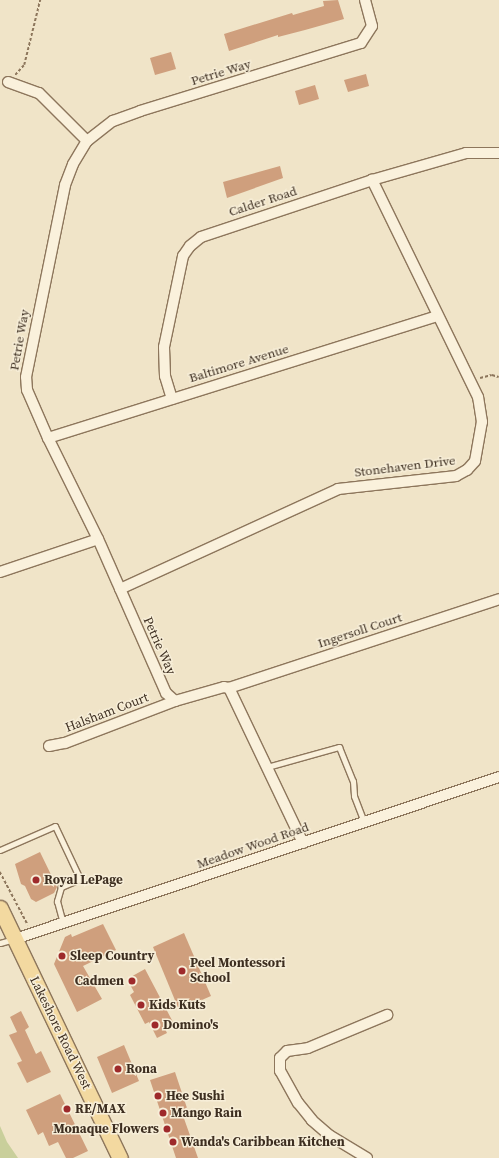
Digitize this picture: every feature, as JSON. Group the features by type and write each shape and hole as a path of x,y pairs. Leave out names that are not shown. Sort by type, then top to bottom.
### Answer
{"main road":[{"name":"Lakeshore Road West","path":"0,908 120,1158"}],"street":[{"name":"Petrie Way","path":"174,701 166,692 98,539 48,438 27,390 27,361 65,185 73,164 87,141 113,121 140,111 361,43 372,26 365,0"},
{"path":"8,82 39,93 87,141"},
{"name":"Calder Road","path":"172,399 165,376 164,347 183,256 190,246 209,233 372,180 466,153 499,154"},
{"name":"Stonehaven Drive","path":"120,589 338,489 456,476 467,470 475,461 478,452 482,422 478,397 437,316 372,180"},
{"name":"Baltimore Avenue","path":"48,438 437,316"},
{"path":"0,572 98,539"},
{"name":"Ingersoll Court","path":"229,688 499,599"},
{"path":"174,701 224,687 229,688 303,843"},
{"name":"Halsham Court","path":"49,746 65,743 174,701"},
{"name":"Meadow Wood Road","path":"14,938 63,923 499,777"},
{"path":"367,1158 329,1135 312,1120 298,1103 280,1071 280,1058 288,1050 308,1048 387,1015"}],"lane":[{"path":"267,767 339,747 353,781 354,796 364,822"},
{"path":"0,850 55,826 80,879 61,887 57,901 63,923"},
{"path":"0,943 14,938"}],"path":[{"path":"8,82 24,65 40,0"},
{"path":"469,381 492,375 499,376"},
{"path":"0,872 22,919 27,924"}],"green space":[{"path":"0,1126 7,1142 18,1158 0,1158"}],"building":[{"path":"338,0 344,19 278,37 278,35 229,51 224,34 292,13 293,15 324,6 323,1"},
{"path":"171,52 176,69 155,75 150,58"},
{"path":"366,74 369,86 348,92 344,80"},
{"path":"315,85 319,99 299,105 295,91"},
{"path":"280,166 283,178 227,198 223,182"},
{"name":"Royal LePage","path":"40,852 57,887 54,893 36,902 31,899 25,886 21,884 15,864"},
{"path":"103,924 116,950 83,966 102,999 77,1012 54,964 65,937 71,934 72,937"},
{"name":"Peel Montessori School","path":"184,933 211,996 179,1010 153,947"},
{"path":"145,969 174,1024 165,1029 167,1033 157,1038 149,1022 145,1024 130,995 134,992 127,979"},
{"path":"21,1011 29,1027 25,1030 36,1054 41,1051 51,1072 27,1083 17,1063 22,1061 9,1035 17,1032 10,1017"},
{"name":"Rona","path":"124,1045 139,1081 112,1093 97,1057"},
{"path":"175,1072 187,1108 181,1110 198,1158 176,1158 150,1080"},
{"path":"60,1094 88,1151 73,1158 66,1158 58,1142 49,1146 43,1132 38,1135 26,1110"}],"place":[{"name":"Royal LePage","path":"36,880"},
{"name":"Sleep Country","path":"62,956"},
{"name":"Peel Montessori School","path":"182,971"},
{"name":"Cadmen","path":"132,981"},
{"name":"Kids Kuts","path":"141,1005"},
{"name":"Domino's","path":"155,1025"},
{"name":"Rona","path":"118,1069"},
{"name":"Hee Sushi","path":"158,1096"},
{"name":"RE/MAX","path":"67,1109"},
{"name":"Mango Rain","path":"163,1113"},
{"name":"Monaque Flowers","path":"167,1129"},
{"name":"Wanda's Caribbean Kitchen","path":"173,1142"}]}
